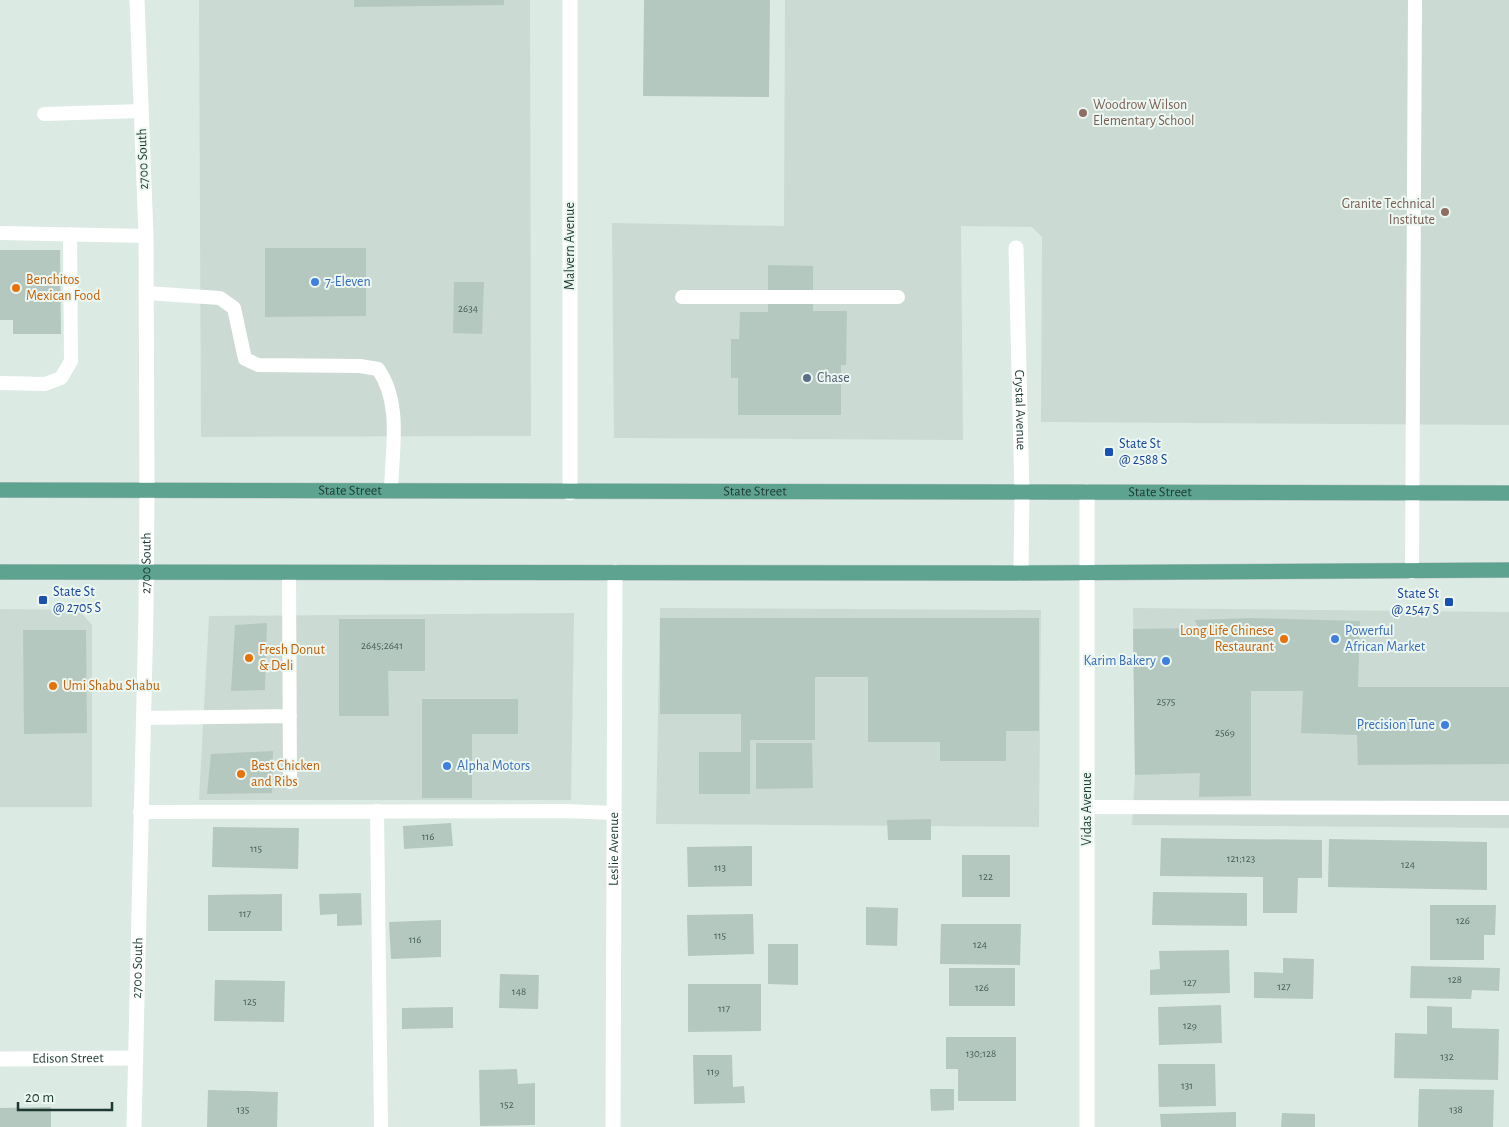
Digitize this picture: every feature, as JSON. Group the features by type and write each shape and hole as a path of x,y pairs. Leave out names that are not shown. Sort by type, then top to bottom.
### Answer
{"main road":[{"name":"State Street","path":"0,490 570,493 1509,493"},
{"path":"0,572 1021,573 1087,571 1412,572 1509,570"}],"street":[{"name":"2700 South","path":"134,1127 147,491 146,236 137,0"},
{"name":"Malvern Avenue","path":"570,0 570,493"},
{"name":"Crystal Avenue","path":"1016,248 1022,493 1021,573"},
{"name":"Vidas Avenue","path":"1087,492 1087,1127"},
{"name":"Leslie Avenue","path":"613,1127 615,572"},
{"name":"Edison Street","path":"0,1059 134,1058"}],"lane":[{"path":"1412,572 1415,0"},
{"path":"44,114 141,111"},
{"path":"0,233 146,236"},
{"path":"0,383 45,384 61,378 71,361 70,234"},
{"path":"147,293 220,298 234,308 245,359 258,364 378,368 392,398 394,419 391,492"},
{"path":"682,297 898,297"},
{"path":"289,573 290,782"},
{"path":"143,718 290,716"},
{"path":"1087,808 1509,808"},
{"path":"140,812 565,811 614,813"},
{"path":"377,812 381,1127"}],"shaded area":[{"path":"199,0 530,0 531,436 201,437"},
{"name":"Woodrow Wilson Elementary School","path":"785,0 1509,0 1509,425 1041,422 1042,237 1032,227 961,226 963,440 614,438 612,223 784,226"},
{"path":"660,608 1041,610 1039,827 656,824"},
{"path":"1133,608 1509,612 1509,828 1132,825 1135,775"},
{"path":"0,609 79,610 92,625 92,807 0,807"},
{"path":"574,613 571,800 199,800 209,616"}],"building":[{"path":"354,0 504,0 504,5 354,7"},
{"path":"644,0 770,0 769,97 643,96"},
{"name":"7-Eleven","path":"265,248 366,248 366,316 265,317"},
{"path":"0,250 60,250 61,334 13,334 13,320 0,320"},
{"path":"768,265 813,266 813,311 847,311 846,365 841,365 841,415 738,415 738,378 731,378 731,339 739,339 740,312 768,312"},
{"path":"454,282 484,282 482,334 453,333"},
{"path":"660,618 1039,618 1039,731 1006,731 1006,761 940,761 940,742 868,742 868,677 815,677 815,740 750,740 750,794 699,794 699,752 741,752 741,714 660,714"},
{"path":"1250,618 1360,621 1358,687 1509,687 1509,764 1358,765 1357,735 1301,733 1303,691 1251,691 1251,796 1199,797 1200,773 1135,775 1133,629 1198,628 1195,620"},
{"path":"339,619 425,619 425,671 388,671 389,716 339,716"},
{"name":"Fresh Donut & Deli","path":"267,623 265,690 231,691 235,625"},
{"path":"23,630 86,630 87,733 24,734"},
{"name":"Alpha Motors","path":"422,699 518,699 518,734 472,734 472,798 422,798"},
{"path":"756,743 812,743 813,788 756,789"},
{"name":"Best Chicken and Ribs","path":"273,751 272,793 207,794 211,754"},
{"path":"931,819 931,840 888,840 887,820"},
{"path":"451,823 453,846 404,849 403,826"},
{"path":"213,827 299,828 298,869 212,867"},
{"path":"1161,838 1322,840 1322,878 1298,878 1297,913 1263,913 1263,877 1160,876"},
{"path":"1329,839 1487,842 1487,890 1328,887"},
{"path":"752,846 752,886 688,887 687,847"},
{"path":"962,855 1010,855 1010,897 962,897"},
{"path":"1153,892 1247,893 1247,926 1152,925"},
{"path":"361,893 362,925 337,926 337,914 320,915 319,894"},
{"path":"282,894 282,931 208,931 208,895"},
{"path":"1430,905 1496,905 1495,935 1484,935 1484,960 1430,960"},
{"path":"866,907 898,908 897,946 866,945"},
{"path":"753,914 754,954 688,956 687,915"},
{"path":"441,920 441,957 391,959 389,922"},
{"path":"941,924 1021,924 1020,965 940,964"},
{"path":"768,944 798,944 798,985 768,984"},
{"path":"1229,950 1230,993 1150,995 1150,970 1160,969 1159,951"},
{"path":"1283,958 1314,959 1313,999 1254,998 1254,972 1283,973"},
{"path":"1411,966 1500,968 1499,991 1472,990 1471,999 1410,998"},
{"path":"949,968 1015,968 1015,1006 949,1006"},
{"path":"500,974 539,975 538,1009 499,1008"},
{"path":"215,980 285,981 284,1022 214,1021"},
{"path":"688,984 761,984 761,1031 688,1032"},
{"path":"1221,1005 1222,1043 1159,1045 1158,1007"},
{"path":"1427,1006 1452,1007 1452,1028 1499,1029 1498,1080 1394,1078 1395,1033 1427,1034"},
{"path":"453,1007 453,1028 402,1029 402,1008"},
{"path":"946,1037 1016,1037 1016,1101 958,1101 958,1069 946,1069"},
{"path":"693,1055 732,1055 733,1087 744,1086 745,1103 694,1104"},
{"path":"1158,1064 1215,1064 1216,1106 1159,1107"},
{"path":"517,1069 518,1084 535,1083 535,1125 480,1126 479,1070"},
{"path":"930,1089 954,1089 954,1110 931,1111"},
{"path":"1419,1089 1494,1090 1493,1127 1418,1127"},
{"path":"208,1090 278,1092 277,1127 207,1127"},
{"path":"51,1107 51,1127 0,1127 0,1108"},
{"path":"1236,1112 1236,1127 1161,1127 1160,1114"},
{"path":"1282,1113 1315,1114 1315,1127 1281,1127"}],"place":[{"name":"Woodrow Wilson Elementary School","path":"1083,113"},
{"name":"Granite Technical Institute","path":"1445,212"},
{"name":"7-Eleven","path":"315,282"},
{"name":"Benchitos Mexican Food","path":"16,288"},
{"name":"Chase","path":"807,378"},
{"name":"State St @ 2588 S","path":"1109,452"},
{"name":"State St @ 2705 S","path":"43,600"},
{"name":"State St @ 2547 S","path":"1449,602"},
{"name":"Long Life Chinese Restaurant","path":"1284,639"},
{"name":"Powerful African Market","path":"1335,639"},
{"name":"Fresh Donut & Deli","path":"249,658"},
{"name":"Karim Bakery","path":"1166,661"},
{"name":"Umi Shabu Shabu","path":"53,686"},
{"name":"Precision Tune","path":"1445,725"},
{"name":"Alpha Motors","path":"447,766"},
{"name":"Best Chicken and Ribs","path":"241,774"}]}
